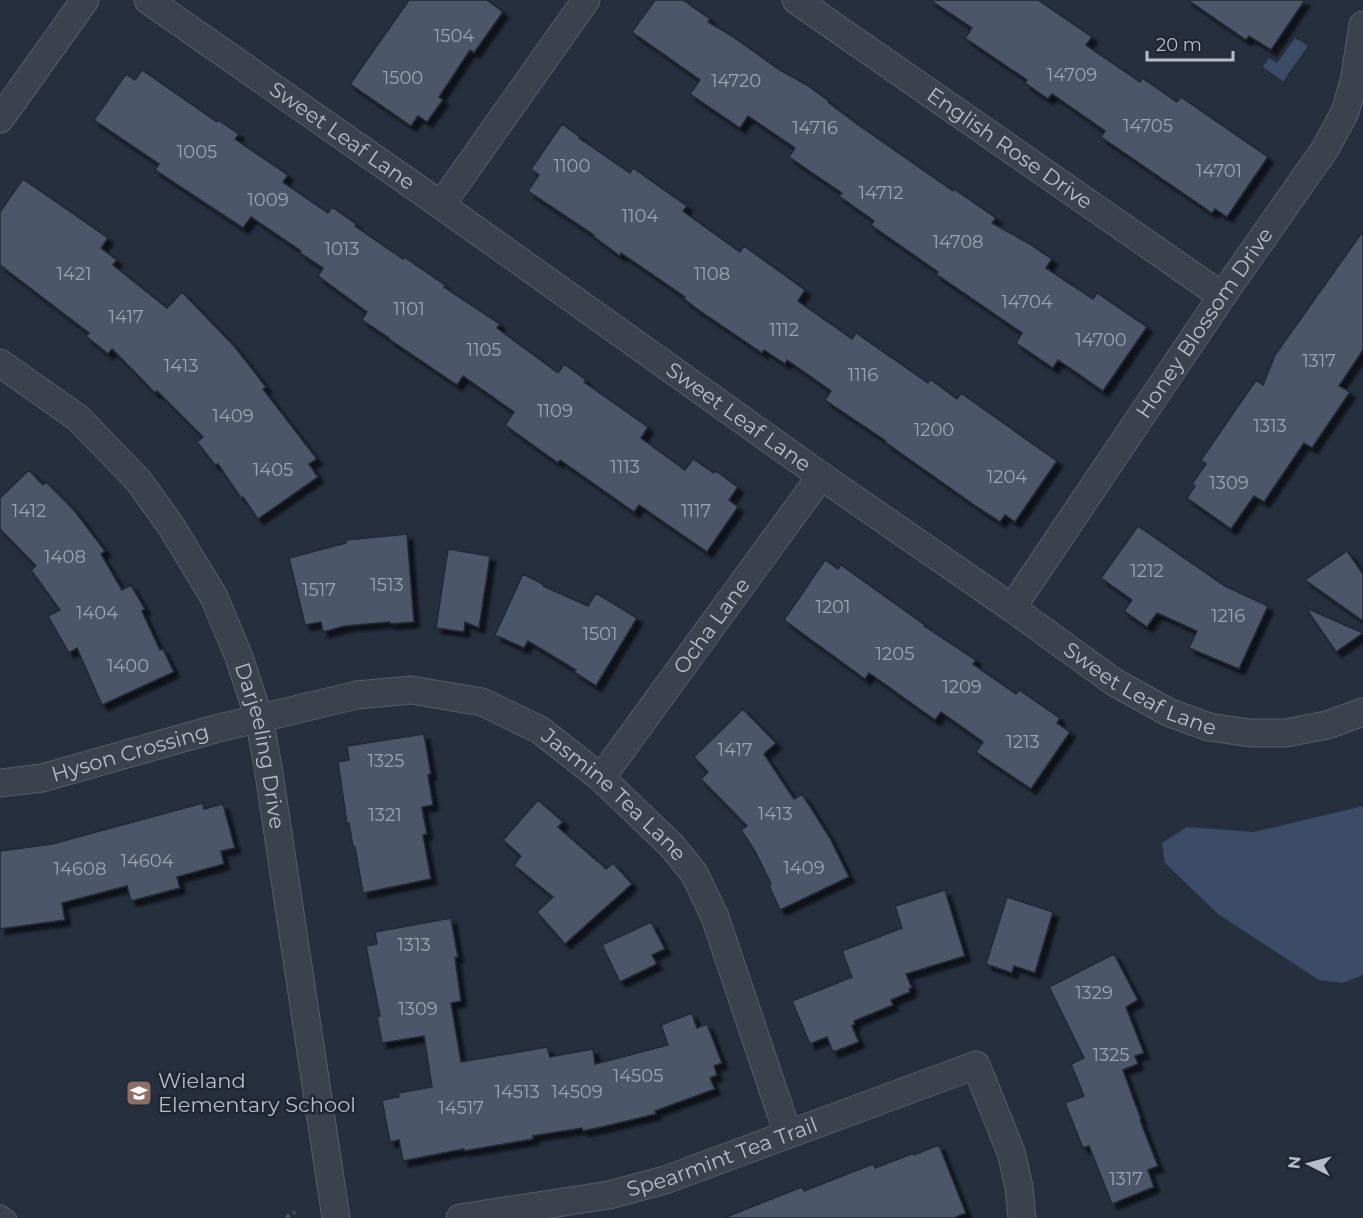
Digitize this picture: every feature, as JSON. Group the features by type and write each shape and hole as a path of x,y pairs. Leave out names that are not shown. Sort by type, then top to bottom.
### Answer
{"street":[{"path":"0,119 85,0"},
{"name":"Sweet Leaf Lane","path":"148,0 441,205 821,476 1012,608 1113,682 1170,713 1209,727 1250,733 1286,733 1327,725 1363,712"},
{"path":"441,205 586,0"},
{"name":"English Rose Drive","path":"796,0 1222,296"},
{"name":"Honey Blossom Drive","path":"1012,608 1222,296 1325,149 1345,112 1354,81 1363,25"},
{"name":"Darjeeling Drive","path":"0,363 78,418 138,480 171,526 214,597 239,657 259,718 272,790 336,1218"},
{"name":"Ocha Lane","path":"601,778 821,476"},
{"name":"Jasmine Tea Lane","path":"259,718 357,695 411,690 482,702 540,730 601,778 670,844 694,873 715,917 788,1134"},
{"name":"Hyson Crossing","path":"0,783 42,778 259,718"},
{"name":"Spearmint Tea Trail","path":"460,1218 609,1195 665,1180 976,1065 1011,1152 1019,1187 1022,1218"}],"lane":[{"path":"0,1212 9,1218"}],"path":[{"path":"286,1218 295,1212"}],"water":[{"path":"1295,38 1308,46 1283,81 1263,67 1269,58 1277,63"},
{"path":"1363,806 1363,974 1342,983 1319,980 1218,914 1165,863 1162,843 1187,827 1254,832"}],"building":[{"path":"409,0 487,0 503,12 474,53 470,50 439,97 443,100 427,122 418,116 411,126 350,84"},
{"path":"655,0 683,0 710,19 708,22 780,70 807,85 857,124 996,218 992,223 1052,259 1046,268 1093,299 1097,293 1147,327 1103,391 1058,360 1053,368 1016,343 1022,333 936,274 938,272 871,225 874,221 839,196 842,193 789,157 795,148 748,116 740,128 690,94 700,80 632,32"},
{"path":"930,0 1038,0 1092,37 1086,45 1140,82 1142,78 1177,102 1181,97 1268,157 1227,217 1215,209 1212,213 1101,137 1105,131 1052,94 1048,99 1025,83 1027,80 965,38 972,28"},
{"path":"1188,0 1305,0 1271,50 1249,36 1246,40"},
{"path":"142,70 217,122 218,120 239,134 235,139 288,175 283,182 328,213 332,207 356,224 355,226 445,285 444,287 500,324 497,328 558,373 564,364 586,380 584,382 648,427 641,438 685,470 693,459 714,473 716,471 738,487 729,500 738,507 707,552 639,505 634,512 560,460 558,463 505,425 514,412 463,376 457,385 362,320 367,312 318,276 323,268 300,253 301,251 251,217 243,228 155,170 159,164 94,120 126,74 135,80"},
{"path":"562,124 630,173 633,168 687,206 683,211 740,252 744,246 805,290 798,301 852,339 856,333 928,383 930,379 957,399 961,393 1057,461 1015,522 1005,515 1000,522 977,507 825,400 831,391 787,360 785,364 764,350 762,353 700,311 684,299 685,297 621,253 620,256 594,235 528,191 539,175 531,169"},
{"path":"23,179 108,238 101,248 117,260 113,265 167,308 182,292 235,347 266,387 263,389 317,459 309,464 318,477 258,519 218,464 215,465 197,442 203,437 157,391 155,393 112,349 108,354 86,336 89,333 0,265 0,212"},
{"path":"1363,231 1363,350 1339,386 1350,392 1312,448 1304,443 1264,502 1254,496 1231,529 1187,498 1195,486 1192,484 1206,464 1201,460 1256,380 1263,385 1275,355"},
{"path":"29,470 43,485 46,482 74,510 105,551 101,554 122,590 131,585 145,609 142,611 160,650 163,649 174,672 102,705 77,648 69,653 48,616 60,610 31,570 36,566 0,529 0,498"},
{"path":"1138,526 1225,586 1268,606 1239,669 1189,648 1197,631 1157,613 1147,627 1124,611 1132,600 1101,578"},
{"path":"407,534 414,622 345,626 323,632 321,622 305,625 289,558 346,543 346,540"},
{"path":"448,549 490,556 479,628 465,622 464,632 436,628"},
{"path":"1347,551 1363,574 1363,621 1305,580"},
{"path":"825,560 838,569 841,565 924,626 976,660 973,664 1016,694 1019,690 1060,718 1057,723 1070,732 1031,789 976,752 983,742 941,712 935,720 869,673 865,679 784,620"},
{"path":"523,574 543,586 588,606 596,593 637,618 596,686 574,672 576,670 528,641 524,648 495,635"},
{"path":"1306,608 1363,633 1336,652"},
{"path":"743,709 776,743 764,754 794,799 802,794 830,838 849,877 780,910 769,886 771,884 755,851 741,830 747,826 701,779 708,772 694,757"},
{"path":"424,734 431,774 428,775 433,805 422,807 427,834 423,835 431,879 363,893 355,847 353,847 349,823 347,824 338,762 349,760 347,746"},
{"path":"538,800 563,822 558,827 606,869 613,863 632,884 565,944 537,912 553,897 514,865 521,856 503,840"},
{"path":"203,803 204,809 223,804 235,848 221,851 224,864 177,877 180,888 131,901 127,886 62,903 65,920 0,929 0,851 52,844"},
{"path":"945,890 965,956 906,974 912,988 909,989 910,992 891,1000 893,1005 854,1021 855,1024 852,1026 859,1042 833,1052 827,1037 810,1044 792,1001 852,977 842,951 902,928 895,906"},
{"path":"1007,897 1053,912 1035,973 1014,966 1012,973 986,964"},
{"path":"451,918 458,957 455,958 461,1001 451,1003 461,1062 547,1047 550,1057 593,1049 595,1064 668,1045 661,1025 692,1013 697,1028 707,1024 722,1063 714,1066 717,1075 710,1078 715,1089 655,1111 656,1114 602,1127 533,1136 533,1139 403,1161 399,1140 390,1142 382,1100 399,1097 398,1093 432,1087 424,1036 382,1043 377,1016 380,1016 366,946 377,944 375,932"},
{"path":"651,922 665,949 652,955 657,964 620,982 602,945"},
{"path":"1114,954 1138,1000 1126,1007 1144,1053 1135,1056 1138,1064 1123,1070 1158,1166 1148,1170 1154,1187 1112,1204 1089,1146 1083,1148 1065,1103 1084,1096 1071,1064 1084,1058 1049,987"},
{"path":"939,1145 966,1213 954,1218 726,1218 802,1187 804,1191 873,1164 875,1168"}],"place":[{"name":"Wieland Elementary School","path":"139,1093"}]}
